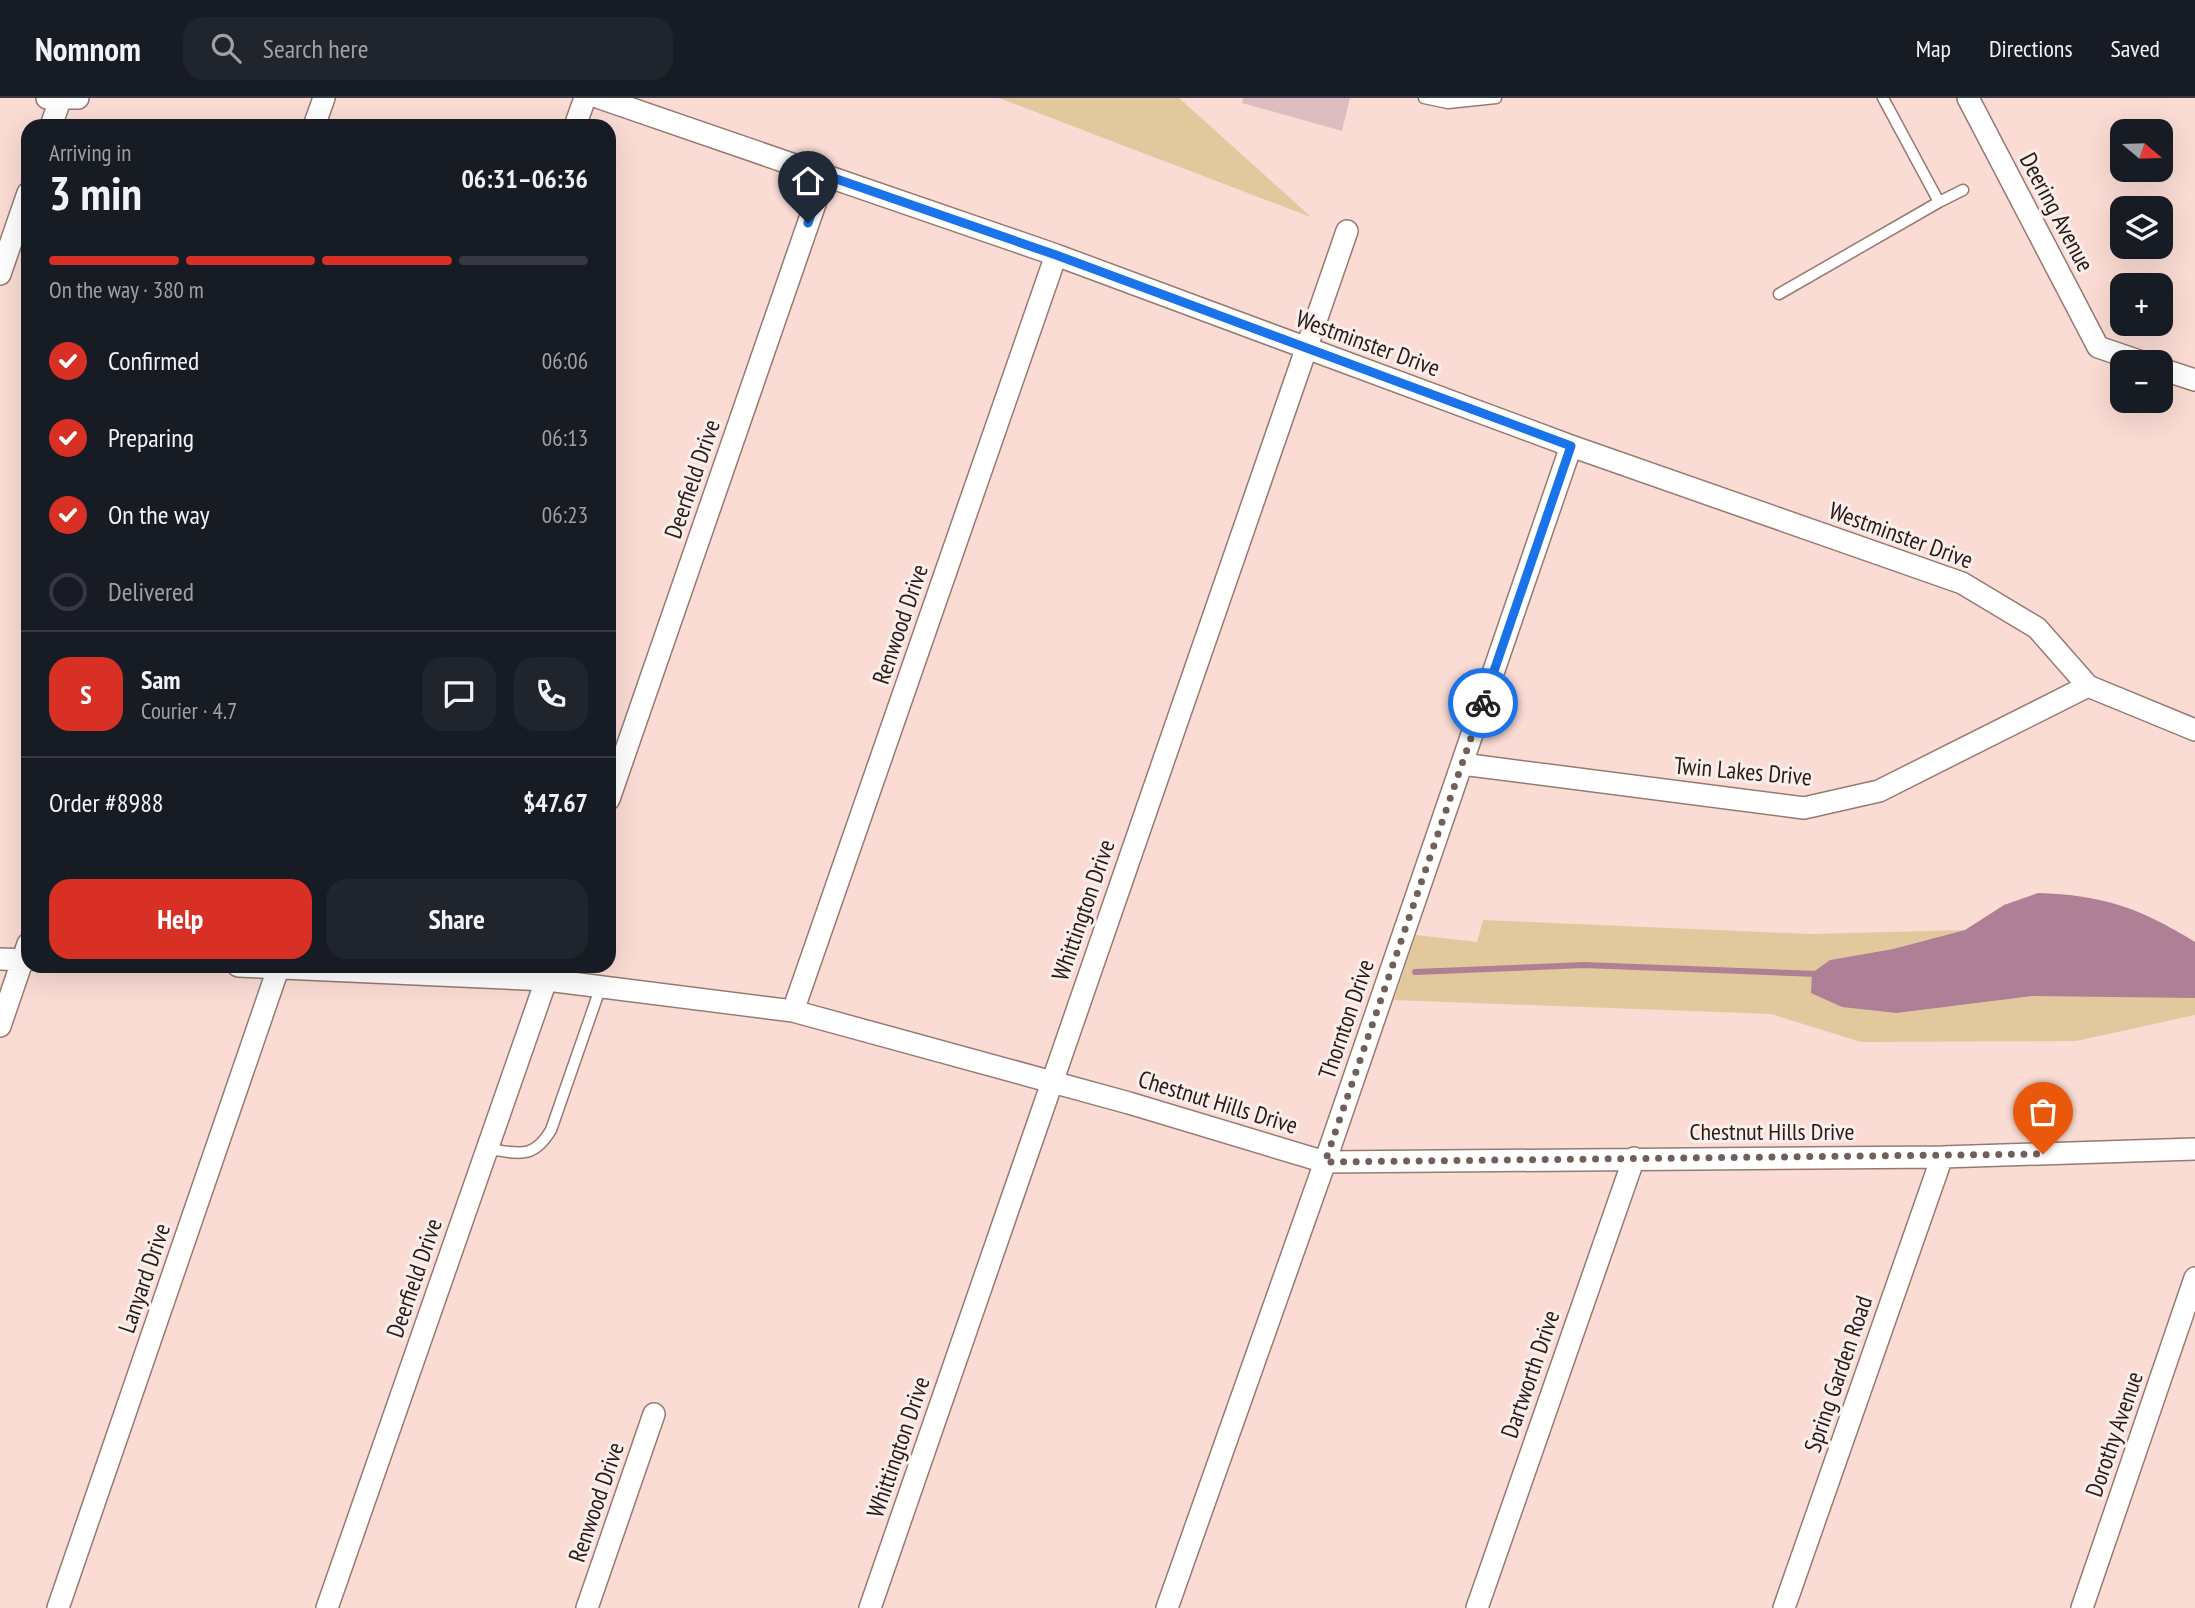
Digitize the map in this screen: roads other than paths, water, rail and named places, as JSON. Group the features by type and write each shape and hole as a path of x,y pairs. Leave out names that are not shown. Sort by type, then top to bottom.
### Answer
{"street":[{"path":"316,119 324,98"},
{"path":"578,119 585,98"},
{"name":"Westminster Drive","path":"600,98 1056,255 1571,446 1962,583 2037,628 2088,685"},
{"name":"Deering Avenue","path":"1968,98 2098,347 2110,351"},
{"path":"54,119 62,99"},
{"name":"Deerfield Drive","path":"616,779 825,175"},
{"path":"0,274 21,213"},
{"name":"Whittington Drive","path":"870,1608 1304,347 1347,231"},
{"name":"Renwood Drive","path":"793,1011 1056,255"},
{"path":"2173,373 2195,380"},
{"name":"Thornton Drive","path":"1167,1608 1325,1162 1571,446"},
{"path":"2088,685 2195,730"},
{"name":"Twin Lakes Drive","path":"1462,764 1804,808 1879,791 2088,685"},
{"path":"0,959 21,956"},
{"path":"0,1026 21,969"},
{"name":"Lanyard Drive","path":"58,1608 277,973"},
{"name":"Deerfield Drive","path":"327,1608 549,973"},
{"name":"Chestnut Hills Drive","path":"549,973 601,986 793,1011 1051,1082 1325,1162 1942,1157 2195,1149"},
{"name":"Spring Garden Road","path":"1784,1608 1942,1157"},
{"name":"Dartworth Drive","path":"1477,1608 1634,1158"},
{"name":"Dorothy Avenue","path":"2082,1608 2195,1278"},
{"name":"Renwood Drive","path":"587,1608 654,1414"}],"lane":[{"path":"1424,98 1447,103 1496,98"},
{"path":"1883,98 1939,202"},
{"path":"1779,293 1963,190"},
{"path":"488,1149 529,1153 541,1147 551,1129 601,986"}],"waterway":[{"path":"1415,972 1584,965 1818,974"}]}
